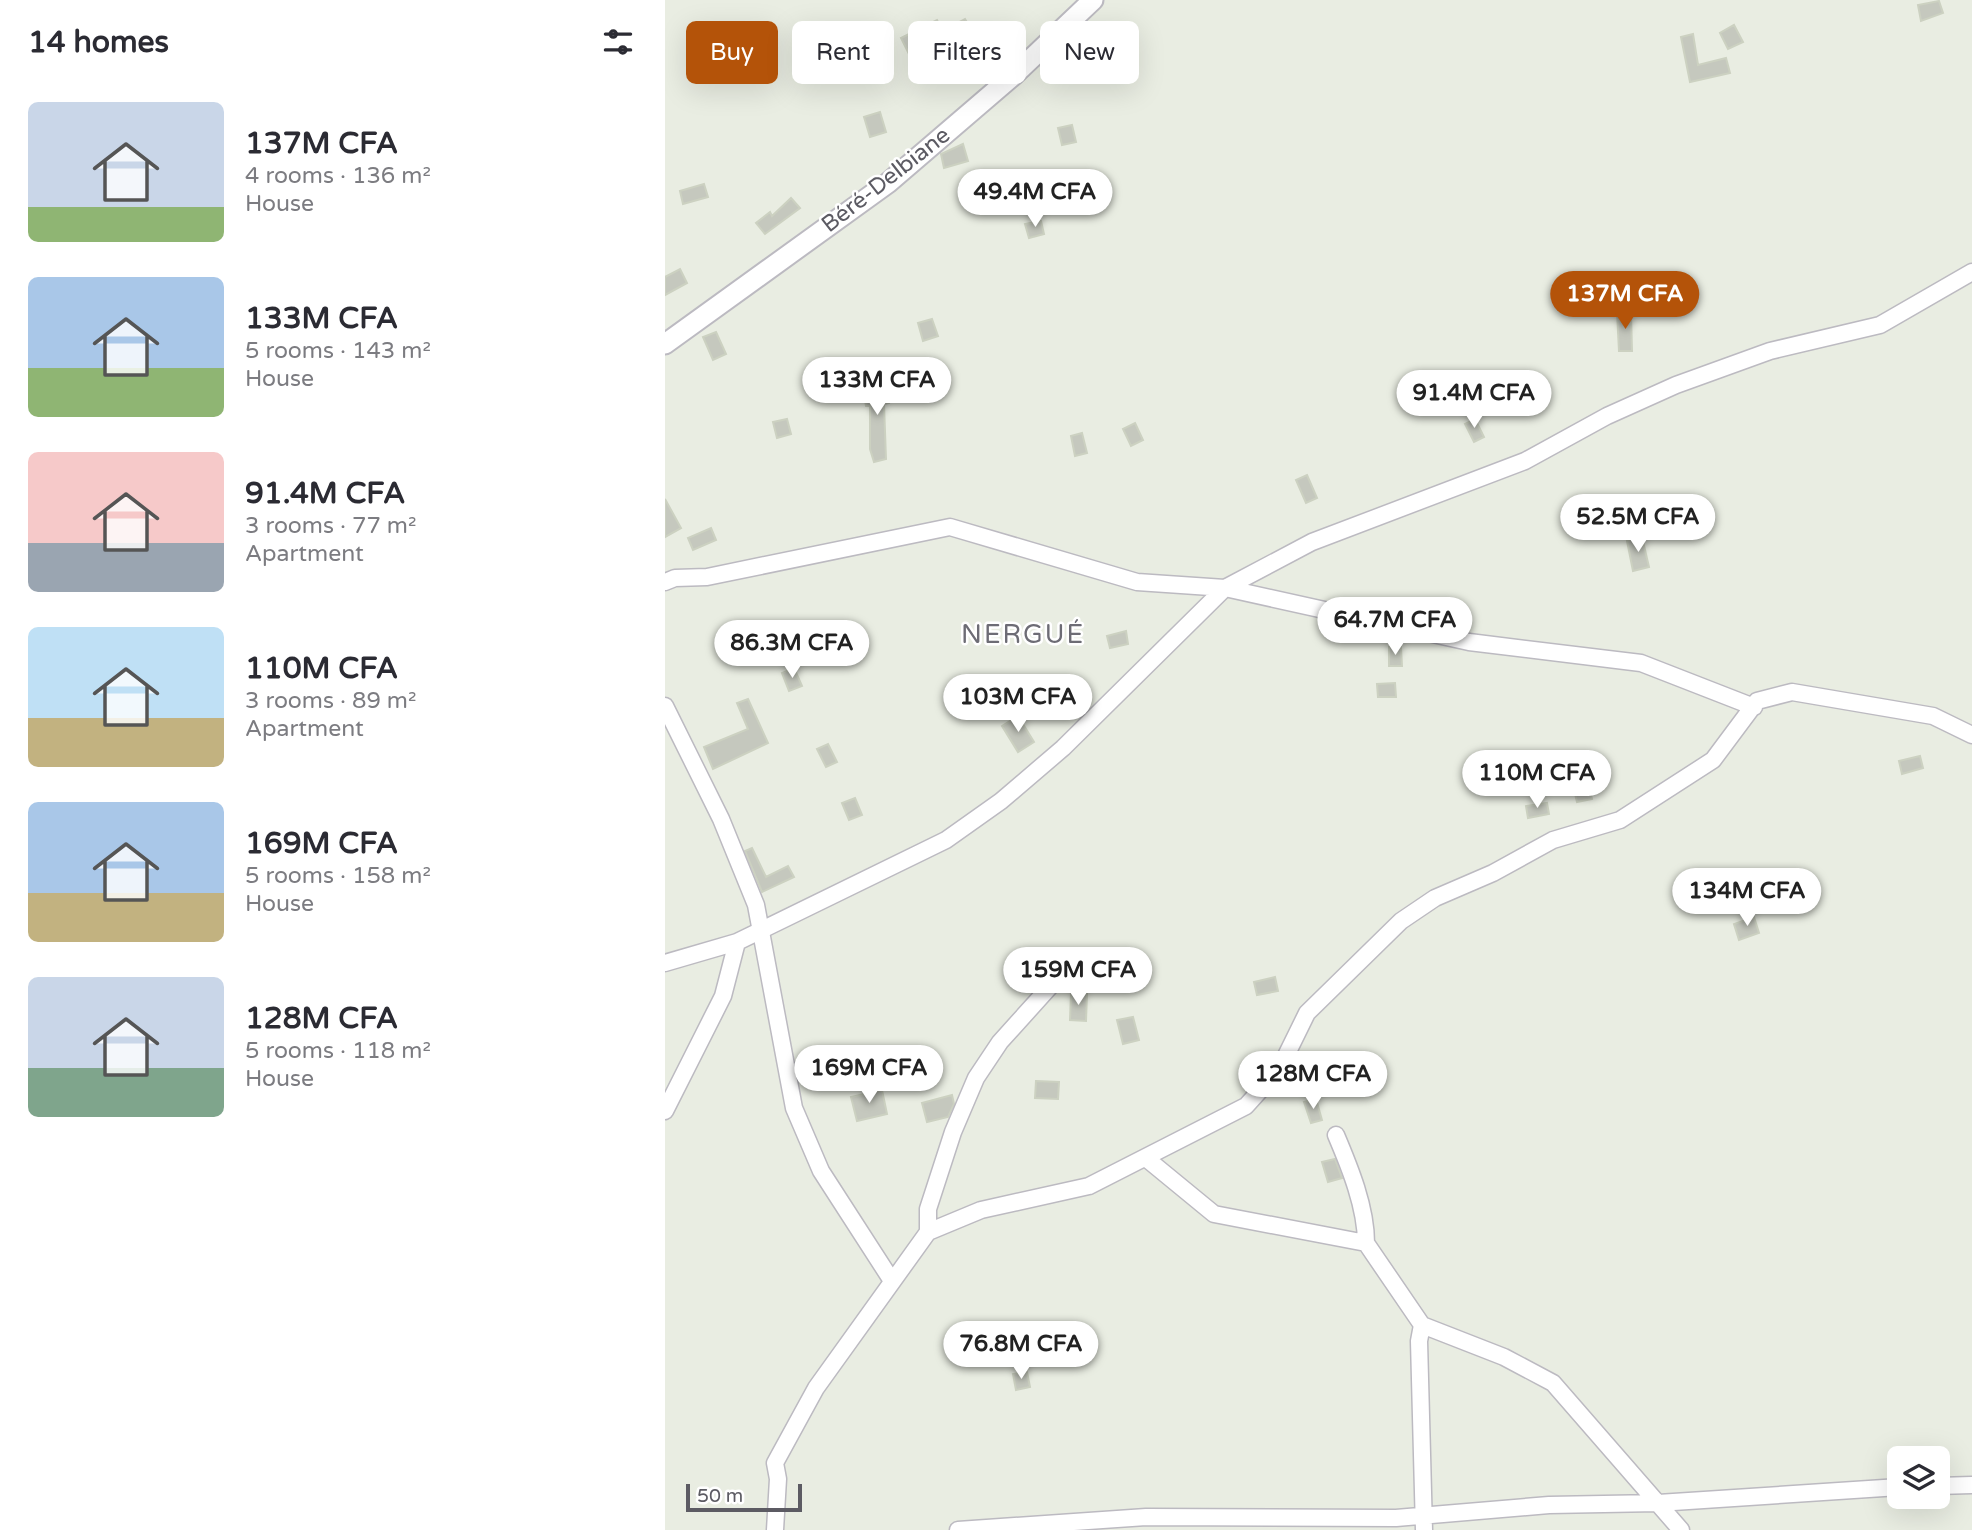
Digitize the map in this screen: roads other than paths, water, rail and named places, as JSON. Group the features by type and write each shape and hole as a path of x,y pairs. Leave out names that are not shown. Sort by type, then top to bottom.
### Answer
{"street":[{"name":"Béré-Delbiane","path":"665,344 888,183 1015,74 1093,0"},
{"path":"665,963 737,942 946,840 1001,801 1063,748 1225,588 1312,542 1525,461 1607,416 1676,385 1770,351 1880,325 1972,272"},
{"path":"665,582 675,578 706,577 950,527 1137,582 1225,588 1469,642 1641,663 1754,707"},
{"path":"775,1530 778,1479 775,1463 816,1388 928,1232 981,1210 1089,1186 1147,1159 1246,1106 1280,1068 1307,1013 1401,921 1435,898 1493,873 1553,839 1620,820 1713,760 1757,701 1792,692 1933,716 1972,736"},
{"path":"665,706 721,819 756,905 795,1108 821,1171 892,1281"},
{"path":"665,1111 723,996 737,942"},
{"path":"928,1232 928,1209 953,1132 976,1079 1000,1042 1056,980"},
{"path":"1336,1135 1349,1166 1366,1227 1366,1243 1422,1325 1504,1357 1553,1383 1681,1530"},
{"path":"1147,1159 1214,1214 1366,1243"},
{"path":"1422,1325 1419,1341 1423,1523"},
{"path":"1950,1486 1972,1485"},
{"path":"958,1530 1146,1517 1397,1518 1423,1523 1549,1504 1658,1503 1887,1488"},
{"path":"1380,1530 1397,1518"}],"district":[{"name":"NERGUÉ","path":"1023,634"}]}
